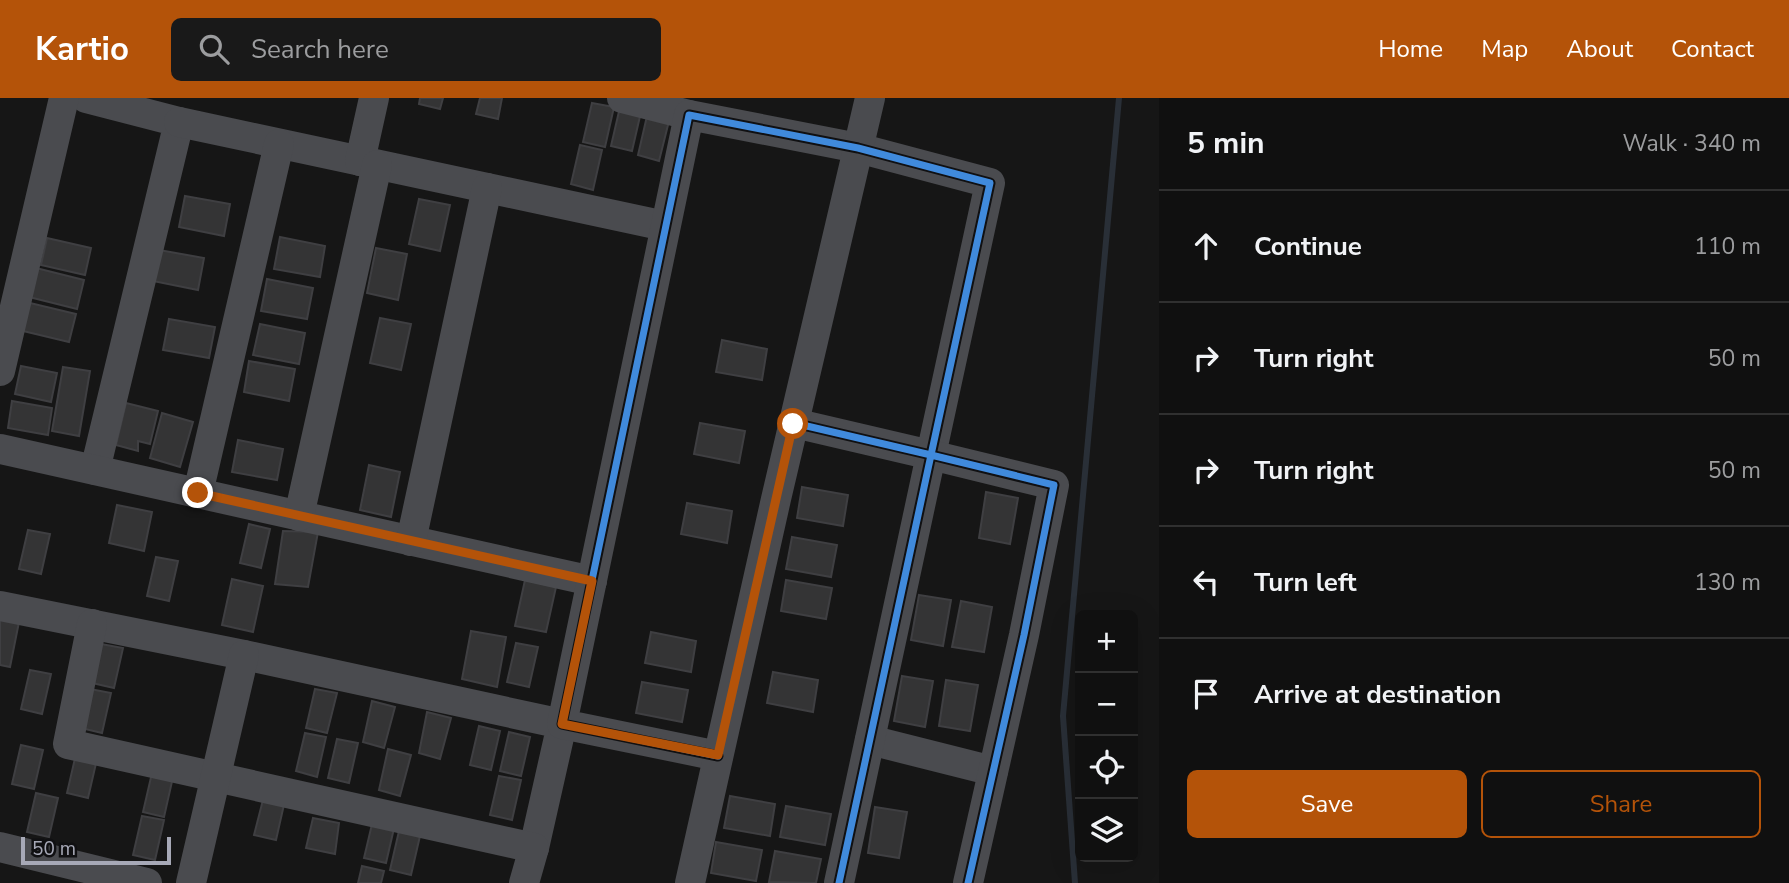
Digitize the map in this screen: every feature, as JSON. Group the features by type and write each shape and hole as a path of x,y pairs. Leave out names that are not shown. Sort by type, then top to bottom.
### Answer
{"street":[{"path":"0,371 64,98"},
{"path":"86,98 179,122 665,226"},
{"path":"299,516 369,163 374,98"},
{"path":"622,98 689,115 858,148 990,183 839,883"},
{"path":"690,883 793,424 870,98"},
{"path":"524,883 562,724 689,115"},
{"path":"95,470 179,122"},
{"path":"198,493 279,144"},
{"path":"411,541 486,188"},
{"path":"793,424 1054,485 1024,635 968,883"},
{"path":"0,449 592,581"},
{"path":"0,606 718,755"},
{"path":"92,624 68,744 534,848"},
{"path":"191,883 244,655"},
{"path":"870,740 993,771"},
{"path":"0,848 147,883"}],"building":[{"path":"420,98 443,98 440,109 419,104"},
{"path":"480,98 502,98 498,119 476,114"},
{"path":"592,103 614,107 605,147 583,142"},
{"path":"620,107 641,112 632,151 611,146"},
{"path":"647,116 669,121 659,161 638,155"},
{"path":"580,145 602,150 593,190 571,184"},
{"path":"185,196 230,204 224,236 179,227"},
{"path":"419,199 450,205 440,251 409,244"},
{"path":"280,237 325,246 320,277 274,269"},
{"path":"47,238 91,248 85,275 41,265"},
{"path":"376,248 407,254 398,300 367,293"},
{"path":"159,250 204,258 198,290 153,281"},
{"path":"36,268 84,280 77,309 29,297"},
{"path":"267,279 313,288 307,319 261,311"},
{"path":"30,303 76,314 69,342 23,331"},
{"path":"380,318 411,324 401,370 370,363"},
{"path":"169,319 215,327 209,358 163,350"},
{"path":"260,324 305,333 299,364 253,355"},
{"path":"722,340 767,349 762,380 716,372"},
{"path":"249,361 295,369 289,401 244,392"},
{"path":"21,366 57,373 51,402 15,394"},
{"path":"63,367 90,371 79,436 52,431"},
{"path":"12,401 52,408 48,435 8,428"},
{"path":"126,403 158,411 150,444 138,441 138,451 116,445"},
{"path":"162,413 193,422 180,467 150,458"},
{"path":"700,423 745,431 739,463 694,454"},
{"path":"238,440 283,449 277,480 232,472"},
{"path":"369,465 400,472 391,517 360,510"},
{"path":"802,487 848,495 843,526 797,518"},
{"path":"986,492 1018,498 1010,544 979,538"},
{"path":"687,503 732,511 727,543 681,534"},
{"path":"117,505 152,512 144,551 109,543"},
{"path":"249,524 270,529 261,568 240,563"},
{"path":"28,530 50,534 41,574 19,569"},
{"path":"283,531 318,532 308,587 275,584"},
{"path":"792,537 837,545 831,577 786,569"},
{"path":"156,557 178,561 169,601 147,596"},
{"path":"232,579 263,586 253,632 222,625"},
{"path":"525,580 556,587 546,632 515,626"},
{"path":"786,580 832,588 826,619 781,611"},
{"path":"919,595 951,600 943,646 911,640"},
{"path":"961,601 992,607 984,652 952,647"},
{"path":"0,618 19,622 10,667 0,665"},
{"path":"471,631 506,637 497,687 462,679"},
{"path":"651,632 696,641 691,672 645,663"},
{"path":"516,643 538,647 529,687 507,682"},
{"path":"101,644 123,648 114,688 92,683"},
{"path":"30,670 51,674 42,714 21,709"},
{"path":"773,672 818,680 813,712 767,703"},
{"path":"902,676 933,681 925,727 894,721"},
{"path":"946,680 978,685 970,731 939,726"},
{"path":"642,682 688,690 682,722 636,713"},
{"path":"90,689 111,693 102,733 81,728"},
{"path":"315,689 337,693 327,733 306,728"},
{"path":"372,701 395,707 384,748 363,742"},
{"path":"427,712 451,718 440,759 419,753"},
{"path":"479,726 500,731 491,770 470,765"},
{"path":"509,732 530,737 521,776 500,771"},
{"path":"305,733 326,737 317,777 296,771"},
{"path":"337,739 358,743 349,783 328,778"},
{"path":"21,745 43,750 34,789 12,784"},
{"path":"388,749 411,755 400,796 379,790"},
{"path":"76,754 97,759 88,798 67,793"},
{"path":"152,773 173,777 164,817 143,812"},
{"path":"499,776 521,780 512,820 490,815"},
{"path":"36,793 58,798 49,837 27,832"},
{"path":"264,796 285,800 276,840 254,835"},
{"path":"730,796 775,804 770,836 724,828"},
{"path":"786,806 831,814 825,845 780,837"},
{"path":"875,807 907,812 899,858 868,853"},
{"path":"142,816 164,820 155,860 133,855"},
{"path":"313,818 339,823 335,854 306,848"},
{"path":"373,820 395,824 386,863 364,858"},
{"path":"399,831 420,836 411,875 390,870"},
{"path":"716,842 762,850 756,881 711,873"},
{"path":"775,851 821,859 816,883 769,882"},
{"path":"362,866 384,871 381,883 358,883"}],"waterway":[{"path":"1075,883 1063,716 1119,98"}],"cycle path":[{"path":"718,756 562,724 689,115 858,148 990,183 931,455 794,423"},
{"path":"839,883 931,455 1054,485 1024,635 968,883"}],"route":[{"path":"198,493 592,581 562,724 718,755 793,424"}]}
